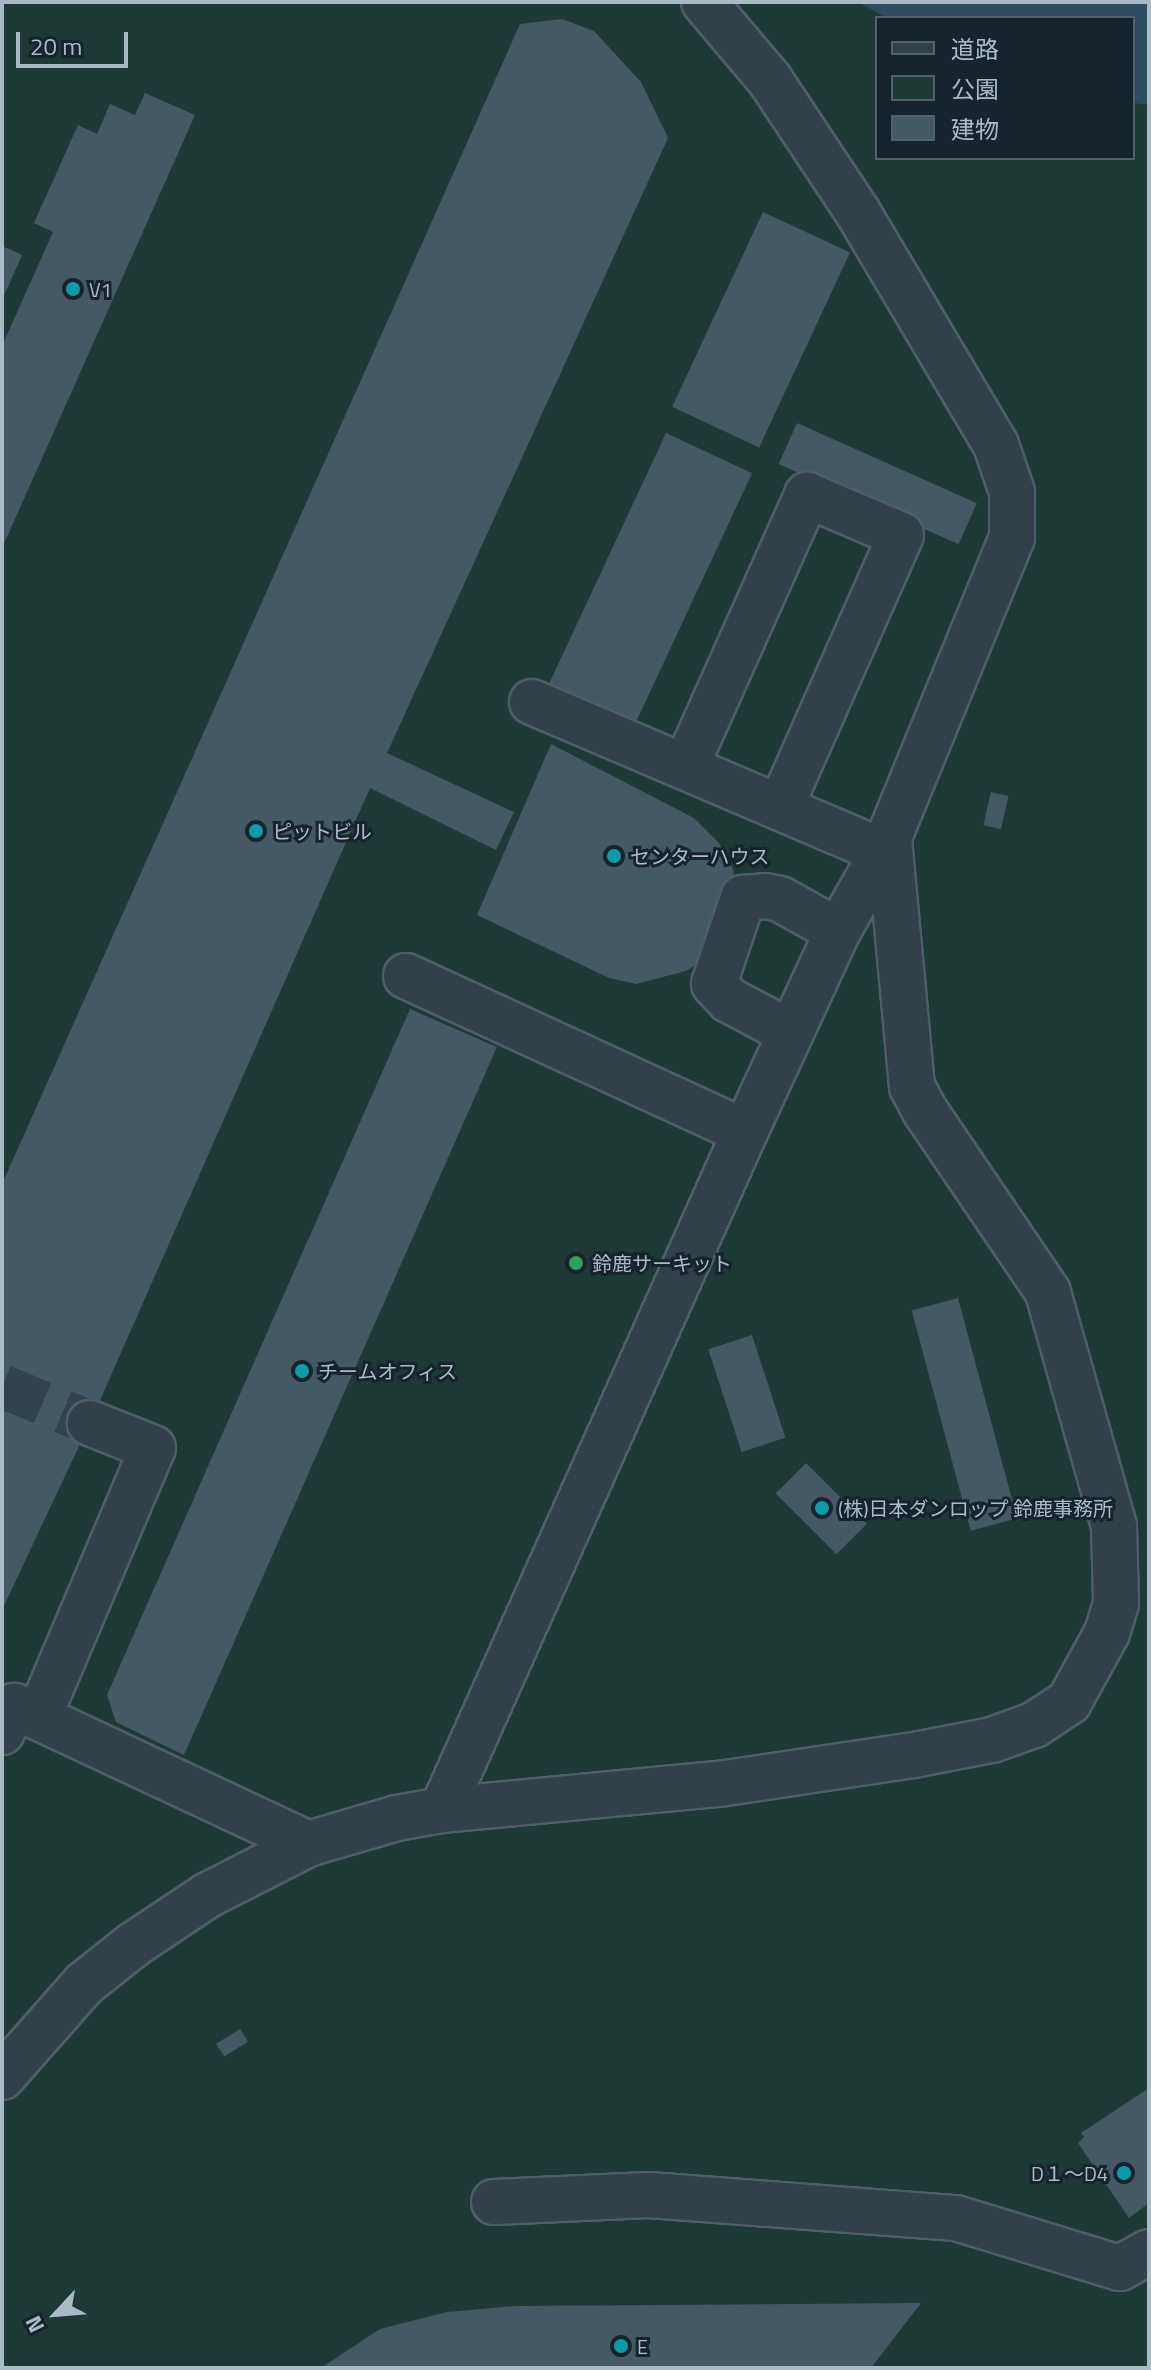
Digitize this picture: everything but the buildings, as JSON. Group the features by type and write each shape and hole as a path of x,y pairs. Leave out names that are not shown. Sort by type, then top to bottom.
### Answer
{"lane":[{"path":"442,1810 745,1132 838,931 886,845 1012,538 1012,492 996,445 857,211 770,80 704,2"},
{"path":"686,766 807,495 901,535 781,806"},
{"path":"532,702 781,806 886,845"},
{"path":"2,2077 84,1984 133,1945 208,1895 308,1844 397,1818 442,1810 719,1784 992,1740 1034,1725 1069,1702 1107,1633 1116,1603 1114,1526 1048,1292 912,1087 886,845"},
{"path":"791,1033 729,1000 714,984 743,898 765,896 780,899 838,931"},
{"path":"406,976 745,1132"},
{"path":"90,1423 153,1448 21,1724 308,1844"},
{"path":"494,2202 649,2195 956,2218 1120,2268 1149,2252"}],"green space":[{"name":"鈴鹿サーキット","path":"2,2 1149,2 1149,2368 2,2368"}],"water":[{"path":"857,2 1149,2 1149,105 1135,103 1135,16 884,16"}],"tunnel":[{"path":"2,1386 90,1423"}],"place":[{"name":"V1","path":"73,289"},
{"name":"ピットビル","path":"256,831"},
{"name":"センターハウス","path":"614,856"},
{"name":"鈴鹿サーキット","path":"576,1263"},
{"name":"チームオフィス","path":"302,1371"},
{"name":"(株)日本ダンロップ 鈴鹿事務所","path":"822,1508"},
{"name":"D１～D4","path":"1124,2173"},
{"name":"E","path":"621,2346"}]}
